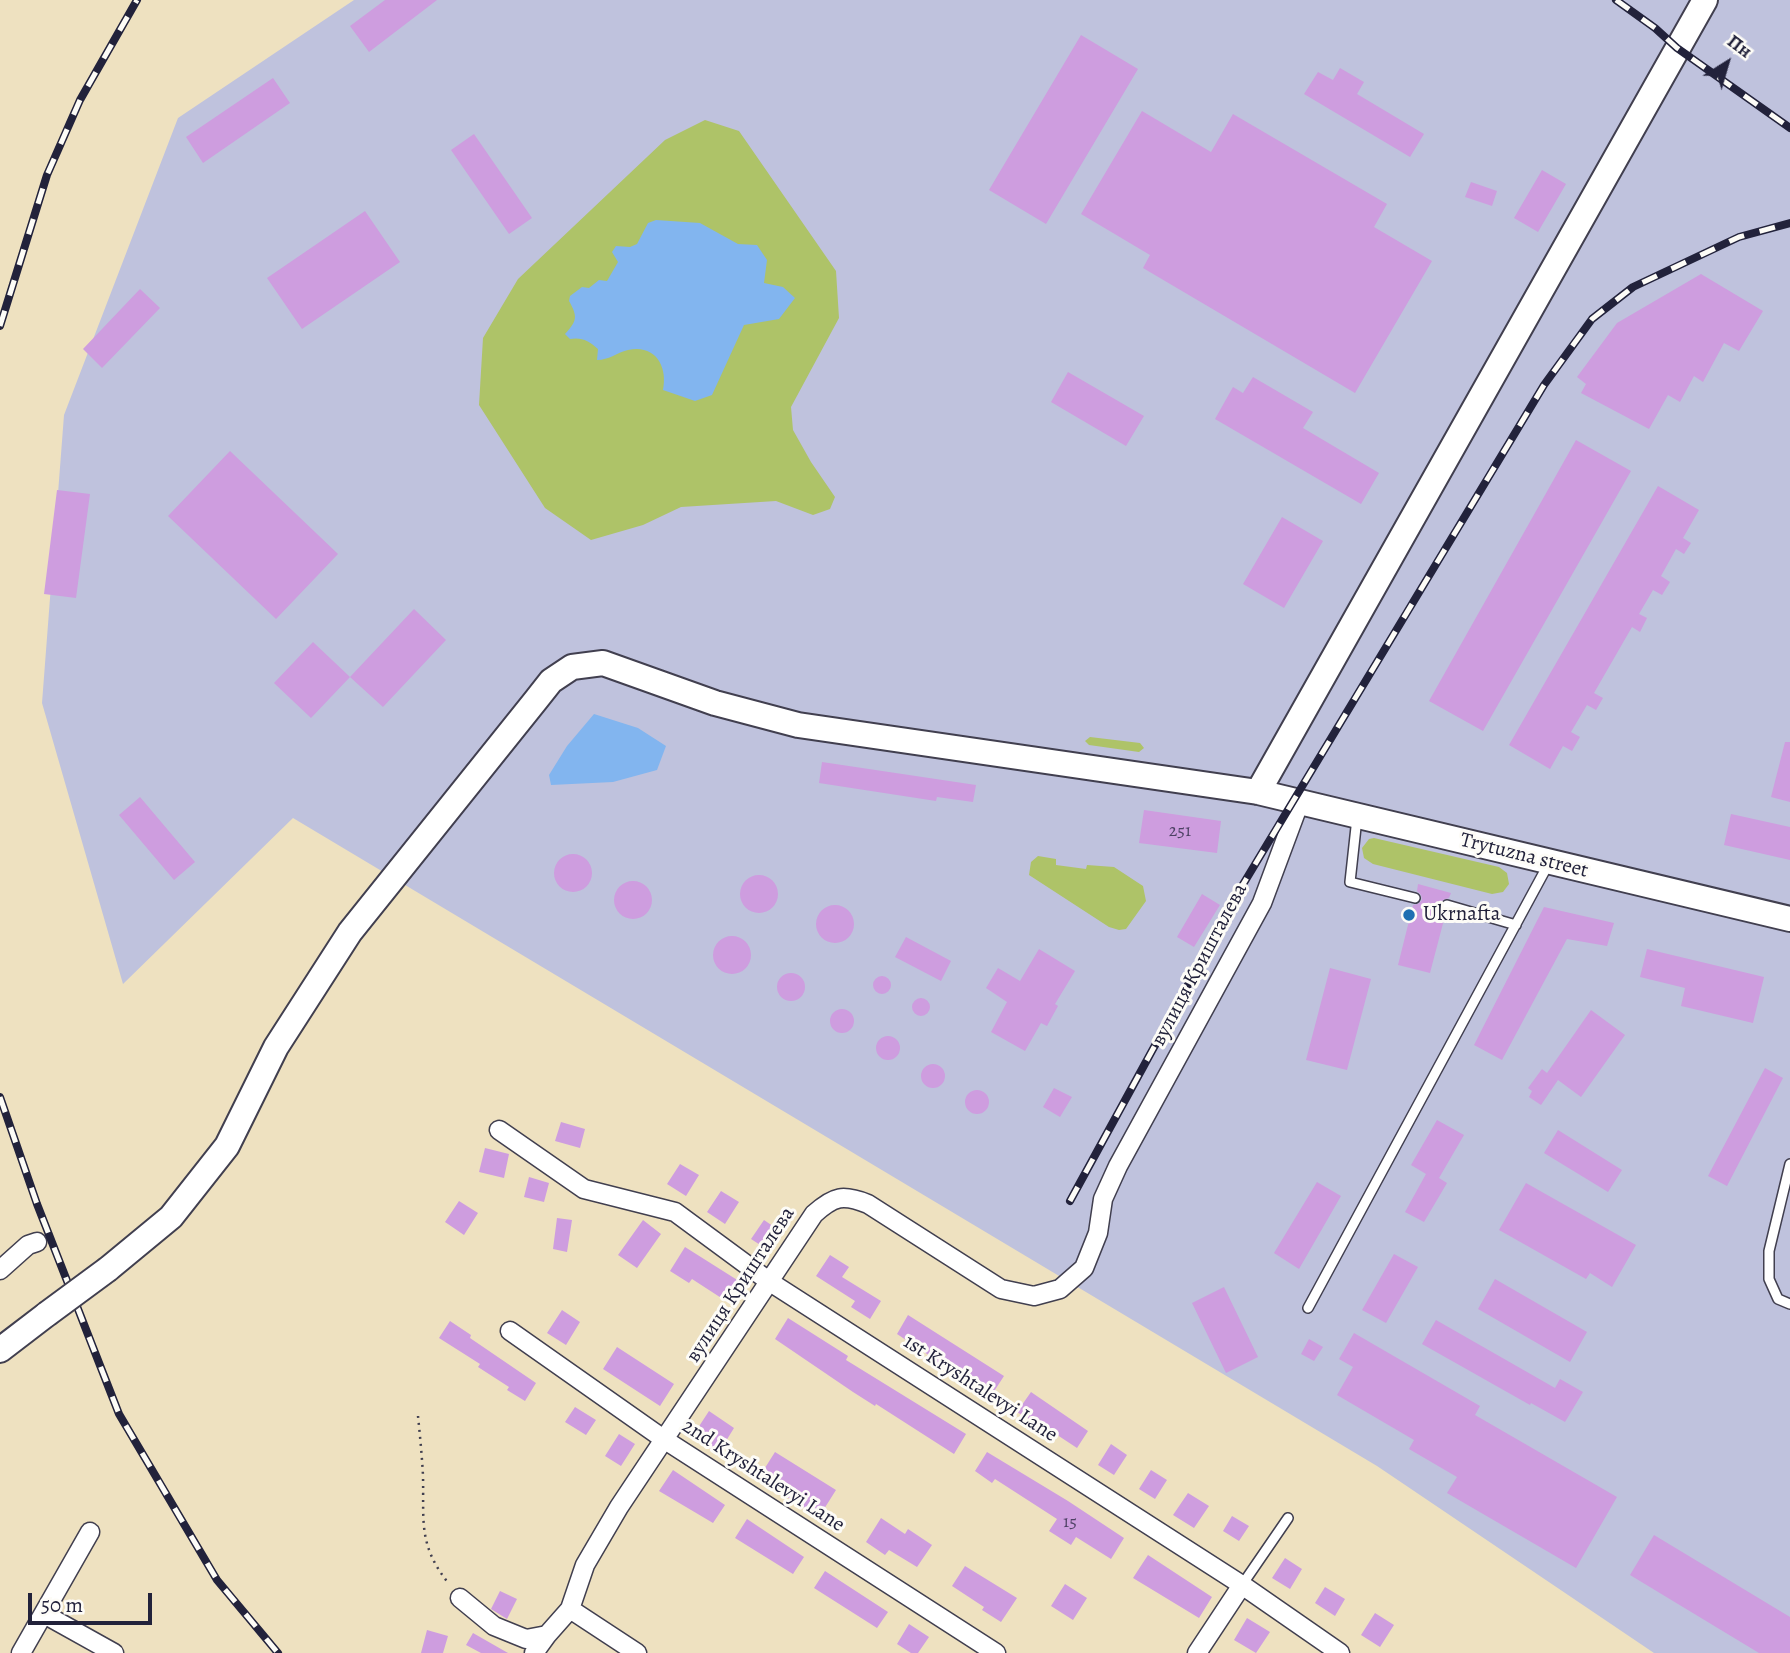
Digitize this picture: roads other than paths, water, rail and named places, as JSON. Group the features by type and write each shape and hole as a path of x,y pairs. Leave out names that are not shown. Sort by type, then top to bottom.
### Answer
{"street":[{"path":"1258,792 1699,10 1720,0"},
{"name":"Trytuzna street","path":"0,1350 108,1269 171,1217 227,1146 276,1047 350,932 543,690 572,667 603,663 715,703 798,725 1258,792 1790,919"},
{"name":"вулиця Кришталева","path":"534,1653 570,1609 585,1565 619,1507 814,1214 827,1202 848,1196 868,1203 1001,1289 1034,1296 1060,1289 1084,1268 1098,1233 1103,1199 1118,1166 1262,903 1300,802"},
{"name":"1st Kryshtalevyi Lane","path":"499,1130 584,1189 675,1212 770,1282 1242,1585 1340,1653"},
{"path":"0,1270 28,1245 37,1242"},
{"name":"2nd Kryshtalevyi Lane","path":"509,1331 665,1440 996,1653"},
{"path":"22,1653 90,1532"},
{"path":"1197,1653 1242,1585"},
{"path":"460,1598 494,1626 526,1639 547,1634"},
{"path":"570,1609 637,1653"},
{"path":"44,1614 114,1653"}],"lane":[{"path":"1357,815 1350,882 1415,898"},
{"path":"1308,1308 1549,862"},
{"path":"1447,905 1516,925"},
{"path":"1790,1164 1769,1251 1769,1279 1778,1299 1790,1304"},
{"path":"1242,1585 1288,1518"}],"water":[{"path":"656,220 700,223 738,244 757,245 767,260 764,283 783,287 795,298 779,319 744,325 712,395 695,401 663,390 661,365 658,359 646,350 628,350 597,360 598,349 595,346 582,339 570,339 565,334 575,319 570,296 582,287 589,288 599,280 607,281 618,262 612,252 616,246 630,247 637,244 648,223"},
{"path":"594,714 638,728 666,746 657,770 613,782 551,785 549,775 567,746"}],"railway":[{"path":"0,326 47,175 80,100 137,0"},
{"path":"1616,0 1655,28 1677,48 1790,128"},
{"path":"1070,1201 1242,886 1544,385 1592,319 1633,287 1739,237 1790,223"},
{"path":"0,1097 37,1204 119,1414 217,1580 278,1653"}],"place":[{"name":"Ukrnafta","path":"1409,915"}]}
